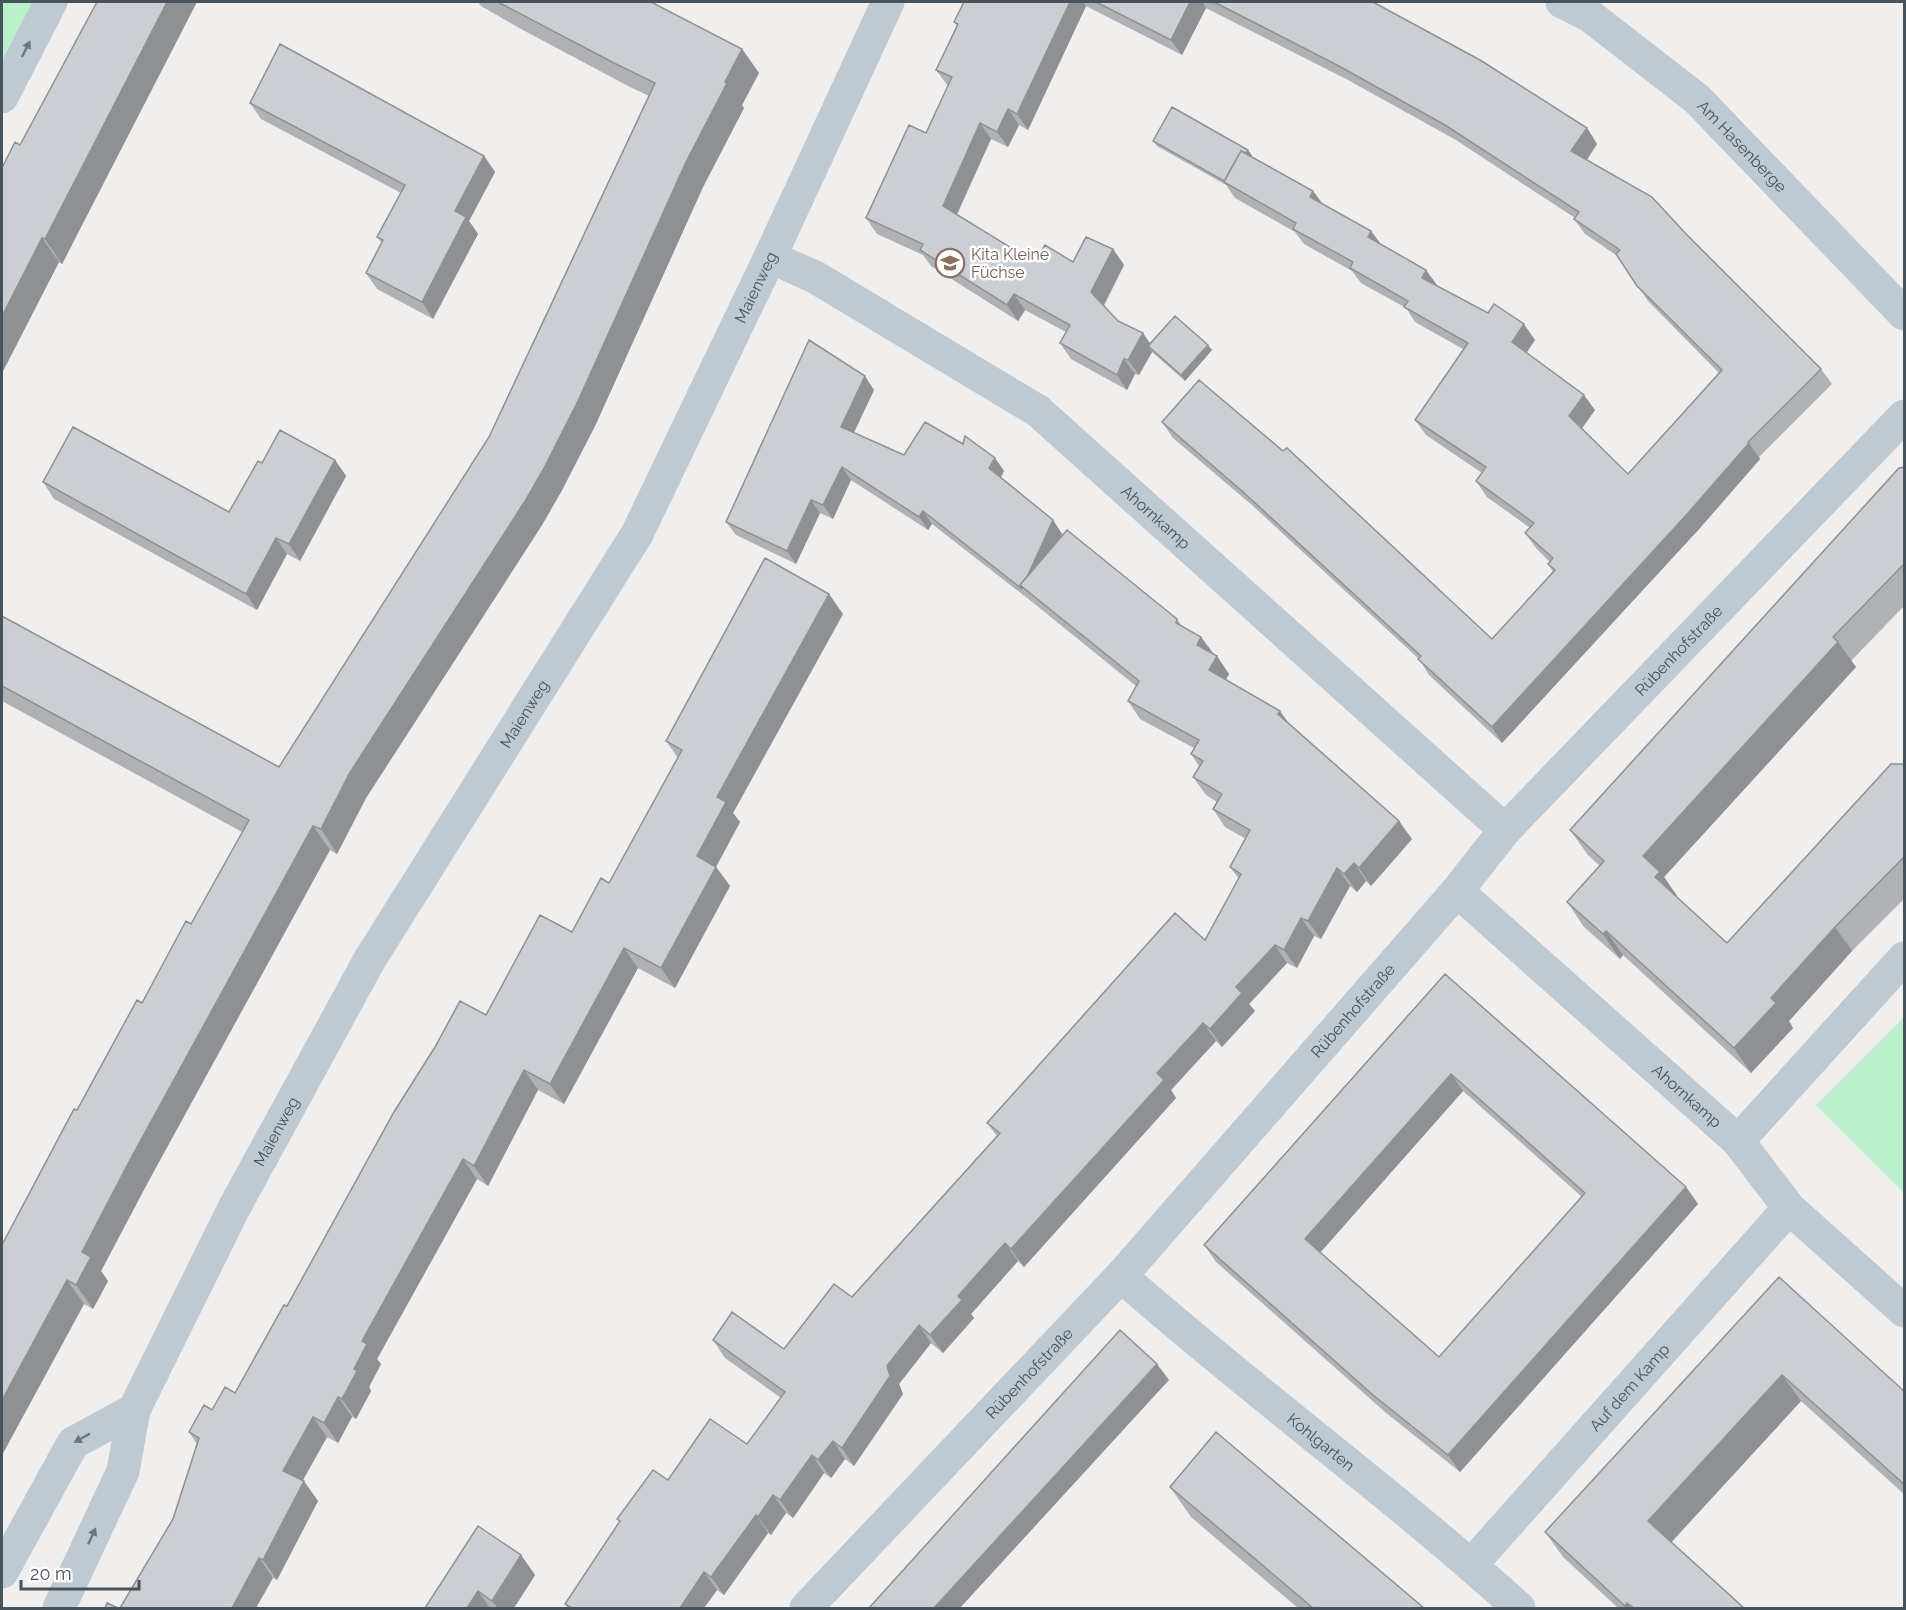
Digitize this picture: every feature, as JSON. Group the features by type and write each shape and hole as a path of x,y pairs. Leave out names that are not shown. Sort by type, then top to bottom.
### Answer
{"street":[{"path":"2,97 51,2"},
{"name":"Maienweg","path":"59,1608 123,1471 134,1410 234,1209 370,959 637,534 770,257 888,2"},
{"name":"Am Hasenberge","path":"1562,2 1590,16 1697,99 1905,314"},
{"name":"Ahornkamp","path":"770,257 815,277 1038,411 1505,830"},
{"name":"Rübenhofstraße","path":"806,1608 1120,1276 1457,891 1505,830 1905,416"},
{"name":"Ahornkamp","path":"1457,891 1738,1142 1789,1208 1905,1311"},
{"path":"1738,1142 1905,958"},
{"name":"Auf dem Kamp","path":"1471,1564 1789,1208"},
{"name":"Kohlgarten","path":"1120,1276 1173,1322 1471,1564 1520,1608"},
{"path":"2,1572 73,1443 134,1410"}],"green space":[{"path":"2,2 34,2 2,67"},
{"path":"1904,1017 1904,1193 1816,1105"}],"building":[{"path":"97,2 167,2 45,239 42,238 2,316 2,168 15,142 20,145"},
{"path":"498,2 651,2 742,49 686,162 578,401 544,468 349,774 321,829 313,826 82,1252 91,1257 76,1285 67,1280 2,1400 2,1245 74,1109 77,1110 137,1000 142,1003 186,921 191,924 249,820 2,686 2,616 279,767 489,437 655,83"},
{"path":"964,2 1070,2 1017,114 1008,109 997,132 980,123 943,206 1034,262 1045,245 1073,262 1086,237 1113,249 1091,292 1118,321 1143,333 1128,360 1124,359 1117,375 1060,343 1070,325 1014,294 1007,305 920,250 923,244 866,218 909,125 926,133 952,77 936,70 958,24 954,22"},
{"path":"1096,2 1190,2 1171,40"},
{"path":"1214,2 1373,2 1480,60 1587,128 1571,151 1652,197 1821,369 1748,442 1689,512 1492,727 1418,659 1421,656 1242,491 1162,422 1199,380 1283,451 1287,448 1492,639 1555,570 1548,564 1553,558 1525,533 1534,523 1476,481 1486,467 1415,420 1468,343 1404,307 1408,301 1350,268 1353,262 1293,229 1296,223 1224,182 1241,151 1313,191 1310,197 1371,231 1368,237 1426,270 1422,278 1488,313 1494,304 1524,324 1512,342 1584,395 1569,416 1628,474 1722,370 1637,286 1616,254 1620,250 1574,219 1579,212 1445,125 1337,65"},
{"path":"280,44 484,156 455,211 466,217 422,302 366,273 383,240 377,237 405,185 250,103"},
{"path":"1172,107 1248,150 1246,153 1241,151 1224,181 1153,141"},
{"path":"1175,316 1208,345 1181,375 1148,346"},
{"path":"809,340 865,376 841,427 904,455 925,422 963,444 965,436 995,458 989,468 1053,520 1028,575 1020,585 1022,589 923,511 919,517 842,467 823,505 811,500 787,551 726,522"},
{"path":"73,427 229,512 258,461 262,463 280,430 335,460 289,544 276,538 246,594 43,482"},
{"path":"1905,467 1905,563 1833,637 1838,642 1643,856 1660,872 1655,877 1727,943 1891,764 1905,764 1905,856 1835,927 1771,998 1776,1003 1734,1048 1606,931 1603,934 1567,902 1604,861 1570,830 1899,468"},
{"path":"1067,530 1177,619 1176,623 1201,637 1197,645 1217,656 1209,670 1280,711 1278,714 1399,821 1359,868 1354,863 1344,874 1337,868 1308,921 1301,918 1284,950 1275,945 1236,987 1242,993 1210,1029 1203,1023 1157,1073 1164,1080 1011,1249 1005,1243 958,1296 962,1300 930,1335 919,1325 887,1366 890,1376 842,1448 833,1441 818,1460 812,1455 780,1500 773,1495 758,1517 756,1515 711,1577 704,1572 680,1608 572,1608 565,1604 620,1521 617,1519 653,1470 668,1480 710,1419 747,1444 785,1392 713,1340 732,1312 784,1349 834,1284 852,1297 1000,1133 987,1123 1175,913 1205,940 1241,874 1230,867 1250,830 1213,809 1222,794 1193,777 1203,761 1191,754 1199,740 1128,701 1139,681 1020,585"},
{"path":"765,558 829,594 717,797 726,802 697,856 716,867 661,968 624,948 550,1084 524,1070 474,1166 463,1159 362,1341 367,1344 354,1369 357,1371 342,1399 338,1397 324,1423 313,1417 283,1471 304,1481 263,1560 259,1558 232,1608 120,1608 173,1519 199,1438 189,1432 204,1405 212,1410 225,1387 235,1393 284,1305 287,1306 394,1112 435,1047 460,1001 486,1015 540,915 572,932 601,878 609,883 682,750 666,741"},
{"path":"1445,974 1686,1187 1448,1455 1373,1395 1204,1245","holes":["1451,1074 1585,1193 1439,1357 1305,1239"]},
{"path":"1779,1277 1905,1392 1905,1485 1782,1375 1648,1521 1744,1608 1634,1608 1627,1603 1625,1606 1545,1532"},
{"path":"1120,1330 1157,1364 934,1608 869,1608"},
{"path":"1216,1432 1424,1608 1313,1608 1170,1487"},
{"path":"478,1526 521,1555 492,1601 478,1591 467,1608 425,1608"},
{"path":"107,1603 118,1608 105,1608"}],"place":[{"name":"Kita Kleine Füchse","path":"950,263"}]}
